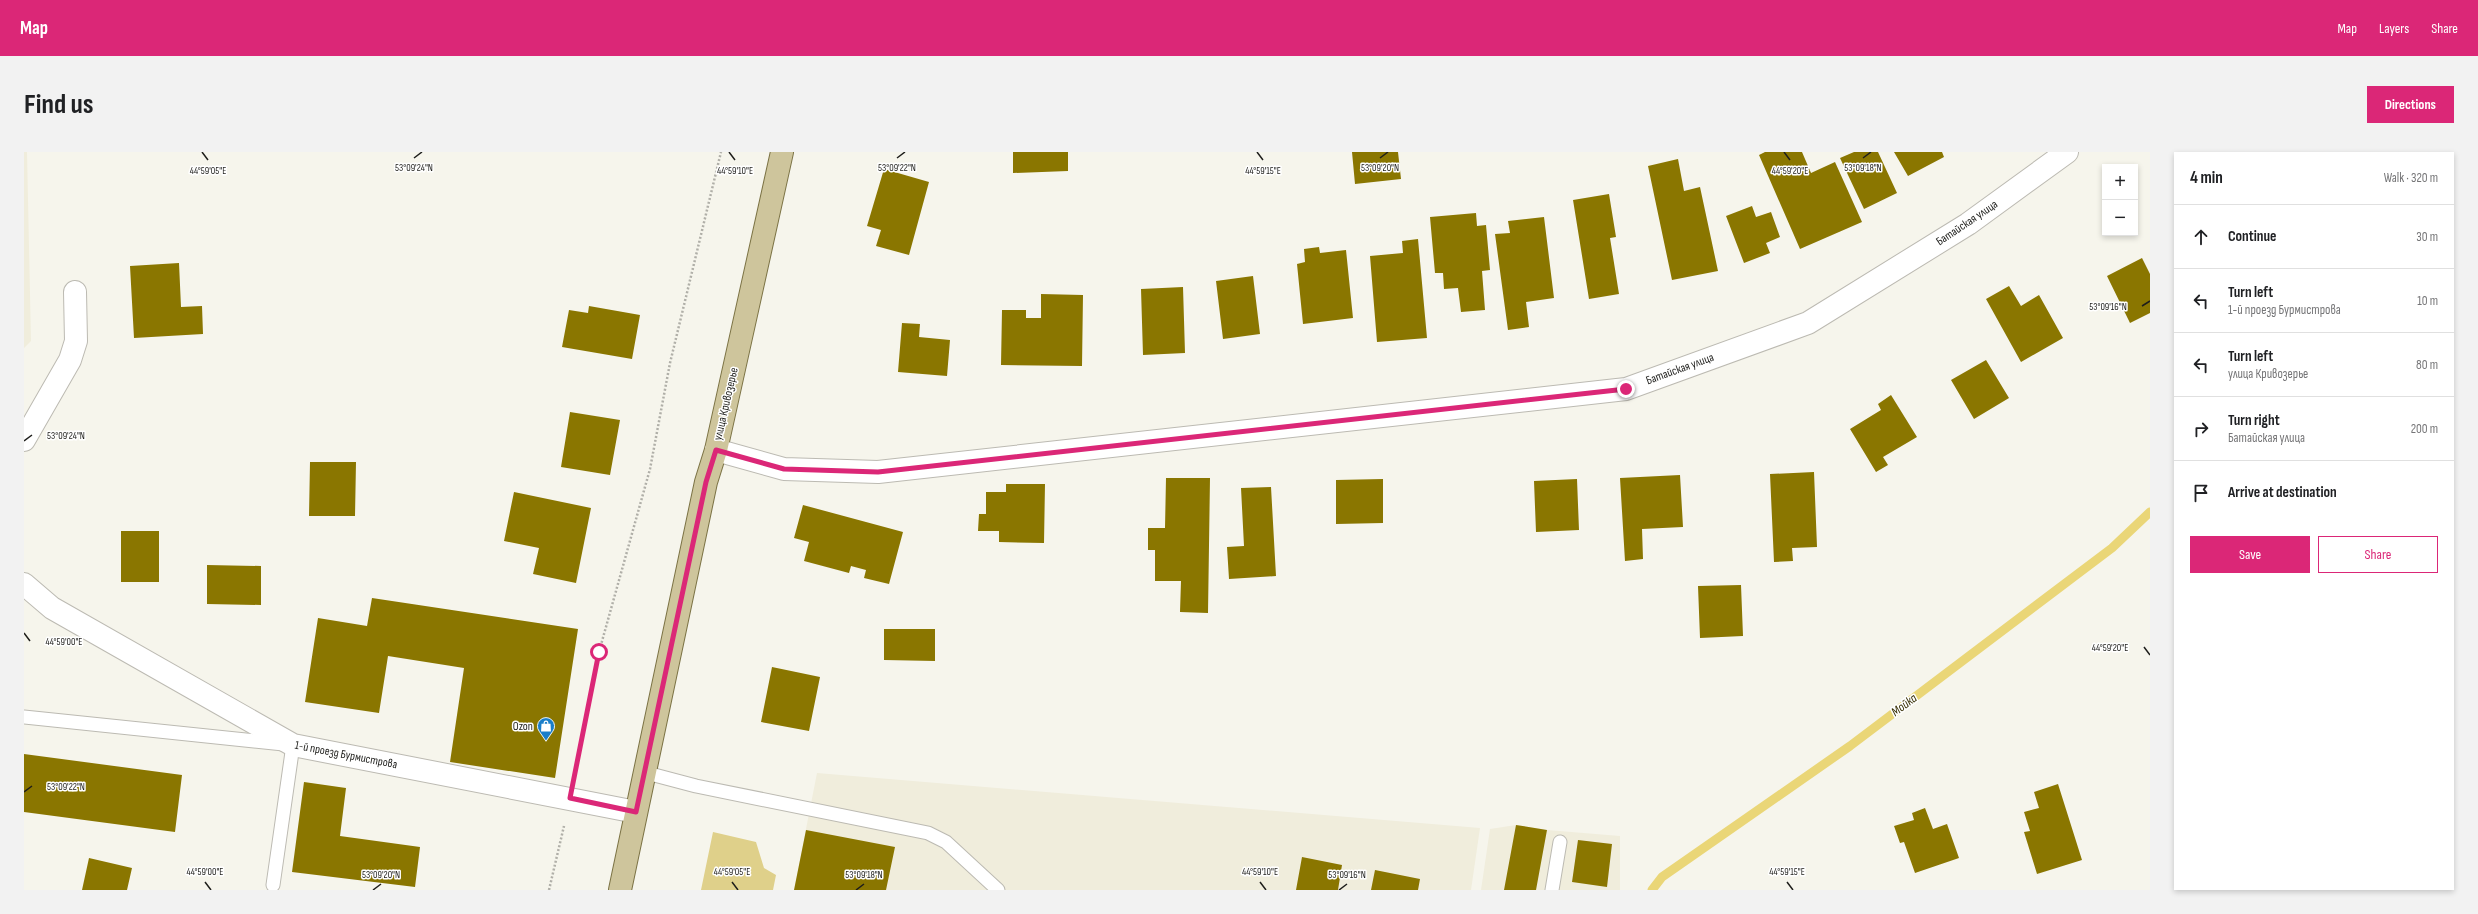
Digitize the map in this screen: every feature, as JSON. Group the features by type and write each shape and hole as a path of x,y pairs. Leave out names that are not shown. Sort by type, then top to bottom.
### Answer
{"main road":[{"name":"улица Кривозерье","path":"620,890 643,772 706,482 716,450 782,152"}],"street":[{"name":"Батайская улица","path":"716,450 784,469 878,472 1626,389 1808,323 1968,224 2067,152"},
{"path":"24,440 70,360 76,341 76,292"},
{"name":"1-й проезд Бурмистрова","path":"24,584 52,608 293,745 636,812"}],"lane":[{"path":"24,717 293,745 274,885"},
{"path":"643,772 696,786 928,833 946,842 998,890"},
{"path":"1552,890 1560,842"}],"path":[{"path":"549,890 570,798 599,652 650,470 670,363 720,152"}],"shaded area":[{"path":"24,152 27,152 31,341 24,348"},
{"path":"817,773 1480,828 1471,890 794,890"},
{"path":"1516,825 1547,830 1620,836 1620,890 1481,890 1490,829"},
{"path":"713,832 756,842 764,868 776,875 773,890 701,890"}],"building":[{"path":"1013,152 1068,152 1068,171 1013,173"},
{"path":"1352,152 1398,152 1401,179 1355,184"},
{"path":"1765,152 1802,152 1811,173 1835,162 1862,222 1800,249 1759,155"},
{"path":"1854,152 1878,152 1897,193 1864,209 1840,158"},
{"path":"1894,152 1942,152 1944,157 1908,176"},
{"path":"1678,159 1684,191 1700,187 1718,271 1672,280 1648,166"},
{"path":"884,169 929,182 909,255 876,246 881,230 867,226"},
{"path":"1609,194 1616,237 1610,238 1619,294 1589,299 1573,200"},
{"path":"1752,206 1756,217 1771,212 1780,237 1766,243 1770,253 1744,263 1726,216"},
{"path":"1476,213 1477,226 1486,225 1490,270 1482,271 1485,310 1461,312 1458,288 1444,289 1443,273 1435,273 1430,217"},
{"path":"1544,217 1554,298 1526,302 1529,327 1508,330 1495,234 1510,233 1508,221"},
{"path":"1418,239 1427,338 1377,342 1370,256 1403,253 1402,241"},
{"path":"1319,247 1320,253 1346,250 1353,318 1303,324 1297,264 1305,262 1304,249"},
{"path":"2142,258 2150,274 2150,313 2130,323 2107,276"},
{"path":"179,263 181,307 202,306 203,334 134,338 130,266"},
{"path":"1253,276 1260,334 1223,339 1216,281"},
{"path":"2009,286 2021,306 2039,295 2063,338 2021,362 1986,299"},
{"path":"1183,287 1185,353 1143,355 1141,289"},
{"path":"1041,294 1083,295 1082,366 1001,365 1002,310 1026,310 1026,318 1041,318"},
{"path":"589,306 640,315 632,359 562,347 569,310 588,313"},
{"path":"902,323 920,324 919,337 950,340 947,376 898,372"},
{"path":"1986,360 2009,398 1974,419 1951,380"},
{"path":"1891,395 1917,437 1883,457 1888,465 1876,472 1850,429 1881,410 1878,404"},
{"path":"570,412 620,420 610,475 561,467"},
{"path":"310,462 356,462 355,516 309,516"},
{"path":"1814,472 1817,547 1792,548 1793,561 1774,562 1770,474"},
{"path":"1680,475 1683,527 1642,529 1643,559 1625,561 1620,478"},
{"path":"1166,478 1210,478 1208,613 1180,612 1181,581 1155,581 1155,550 1148,550 1148,528 1165,528"},
{"path":"1383,479 1383,523 1336,524 1336,480"},
{"path":"1577,479 1579,530 1536,532 1534,481"},
{"path":"1006,484 1045,484 1044,543 999,542 999,531 978,531 979,514 986,514 986,492 1006,492"},
{"path":"1271,487 1276,576 1229,579 1227,547 1244,546 1241,488"},
{"path":"514,492 591,508 576,583 533,574 539,548 504,541"},
{"path":"803,505 903,532 889,584 864,578 866,570 851,566 849,573 804,561 809,542 794,538"},
{"path":"121,531 159,531 159,582 121,582"},
{"path":"207,565 261,566 261,605 207,604"},
{"path":"1741,585 1743,636 1700,638 1698,586"},
{"path":"372,598 578,629 555,778 450,762 464,668 388,656 379,713 305,702 318,618 367,626"},
{"path":"884,629 935,629 935,661 884,660"},
{"path":"772,667 820,677 809,731 761,722"},
{"path":"24,754 182,775 175,832 24,812"},
{"path":"304,782 346,788 340,836 420,847 415,887 292,872"},
{"path":"2058,784 2082,860 2037,874 2024,832 2030,831 2024,812 2039,808 2034,792"},
{"path":"1925,808 1933,829 1947,824 1959,858 1915,873 1904,842 1900,843 1894,826 1914,820 1912,813"},
{"path":"1516,825 1547,830 1536,890 1504,890"},
{"path":"806,830 895,847 886,890 794,890"},
{"path":"1578,840 1612,844 1607,887 1572,882"},
{"path":"1302,857 1342,865 1338,890 1296,890"},
{"path":"89,858 132,868 127,890 82,890"},
{"path":"1375,870 1420,879 1418,890 1371,890"}],"waterway":[{"name":"Мойка","path":"1652,890 1662,877 1850,746 2112,548 2150,512"}],"place":[{"name":"Ozon","path":"546,741"}],"route":[{"path":"599,652 570,798 636,812 643,772 706,482 716,450 784,469 878,472 1626,389"}]}
